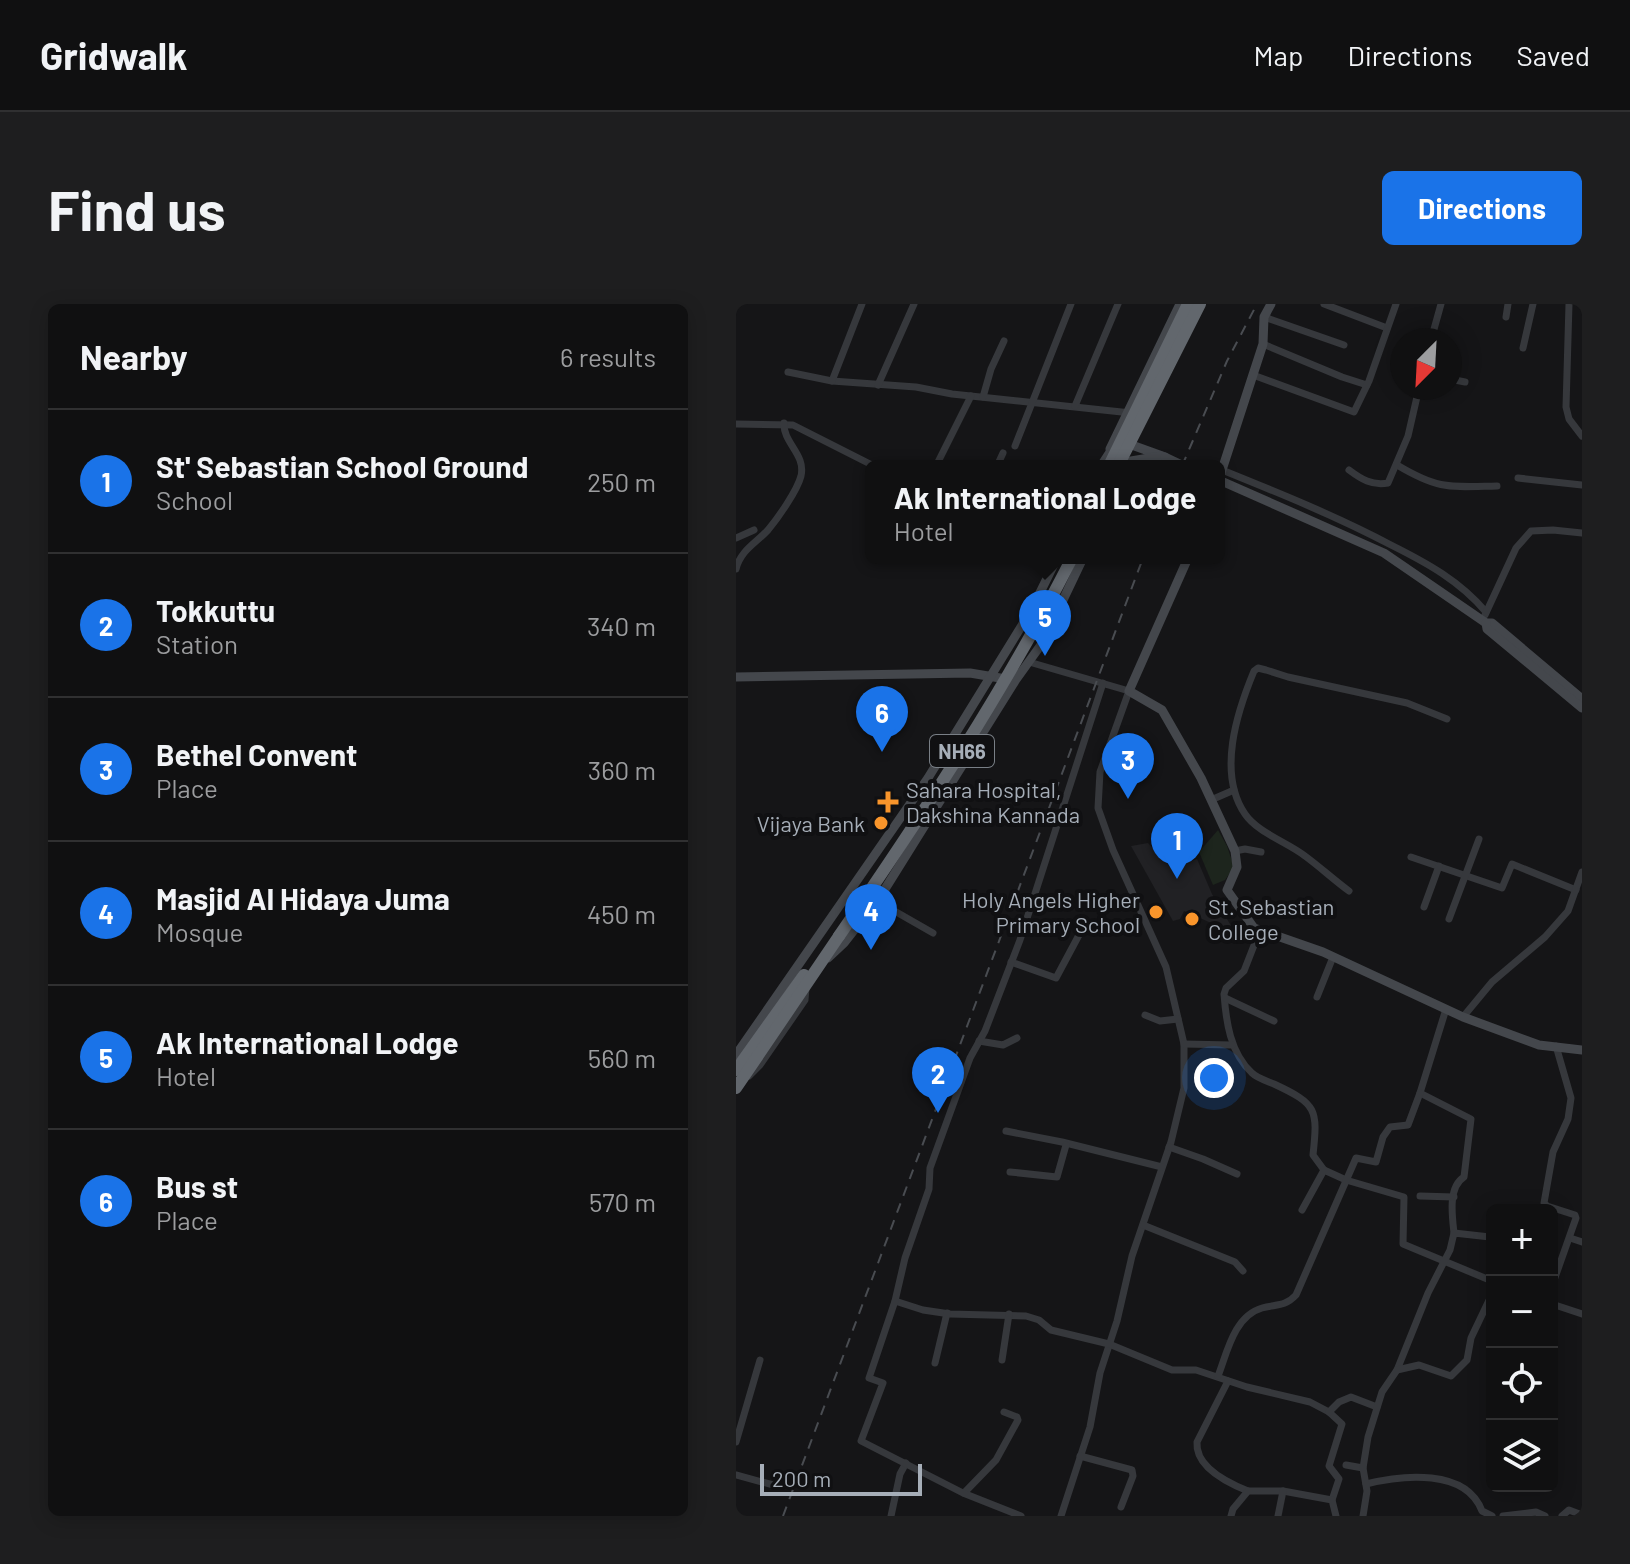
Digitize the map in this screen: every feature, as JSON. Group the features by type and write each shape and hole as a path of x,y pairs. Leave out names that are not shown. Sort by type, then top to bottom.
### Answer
{"highway":[{"path":"1126,460 1130,412 1188,304"},
{"path":"1114,460 1125,445 1200,304"},
{"name":"NH66","path":"740,1072 822,963 837,934 1012,655 1060,564"},
{"name":"NH66","path":"736,1088 740,1072 905,841 996,697 1069,564"}],"street":[{"path":"832,381 862,304"},
{"path":"878,385 914,304"},
{"path":"1015,446 1055,338 1071,304"},
{"path":"1075,406 1118,304"},
{"path":"788,372 832,381 916,387 971,396 1130,412 1180,304"},
{"path":"1225,461 1263,344 1264,317 1271,304"},
{"path":"1324,304 1387,328"},
{"path":"1253,375 1354,412 1396,304"},
{"path":"1434,328 1441,304"},
{"path":"1506,317 1508,304"},
{"path":"1523,348 1533,304"},
{"path":"1569,304 1566,407 1569,419 1582,436"},
{"path":"1264,317 1344,345"},
{"path":"983,397 1004,341"},
{"path":"1263,344 1367,385"},
{"path":"939,460 971,396"},
{"path":"1349,470 1363,480 1379,485 1388,483 1408,436 1416,400"},
{"path":"736,569 741,554 774,523 801,475 801,458 784,430 784,423"},
{"path":"736,424 784,423 865,461"},
{"path":"1108,460 1125,445 1170,460"},
{"path":"1000,460 1003,453"},
{"path":"1147,460 1163,457"},
{"path":"1397,465 1424,481 1447,487 1497,486"},
{"path":"1225,478 1384,553 1492,623 1582,699"},
{"path":"1225,478 1329,513 1415,557 1456,583 1472,596 1487,629 1582,708"},
{"path":"1518,478 1582,485"},
{"path":"736,538 754,530"},
{"path":"1484,619 1516,548 1531,531 1582,533"},
{"path":"736,1055 928,778 1032,609 1053,564"},
{"path":"822,963 844,943 877,901 1029,662 1056,617 1080,564"},
{"path":"1061,1516 1090,1427 1100,1373 1184,1088 1184,1044 1166,967 1113,850 1098,808 1100,772 1129,691 1185,564"},
{"path":"1029,662 1129,691 1162,710 1201,778 1235,851 1237,867 1227,890 1254,928 1333,957 1463,1017 1539,1045 1582,1050"},
{"path":"1349,891 1304,855 1254,824 1244,813 1234,790 1229,756 1254,671 1258,668 1407,703 1447,719"},
{"path":"736,677 993,675 1015,681"},
{"path":"1021,1516 964,1493 861,1441 883,1383 869,1378 929,1189 930,1168 970,1058 1011,962 1103,683"},
{"path":"1211,800 1234,790"},
{"path":"1449,919 1479,839"},
{"path":"1235,851 1261,852"},
{"path":"1411,857 1502,888 1512,864 1576,890"},
{"path":"1424,907 1439,866"},
{"path":"1463,1017 1492,982 1568,911 1582,872"},
{"path":"877,901 933,933"},
{"path":"1260,930 1244,971 1226,988 1232,1045 1252,1074 1298,1096 1313,1110 1316,1123 1313,1155 1324,1170 1346,1180 1404,1197 1403,1244 1488,1276"},
{"path":"1011,962 1056,978 1079,935"},
{"path":"1317,997 1333,957"},
{"path":"1225,998 1274,1021"},
{"path":"1218,1376 1235,1331 1255,1311 1285,1305 1296,1295 1356,1158 1376,1162 1381,1143 1390,1127 1408,1125 1446,1009"},
{"path":"1145,1015 1160,1021 1178,1019"},
{"path":"979,1041 1003,1045 1017,1038"},
{"path":"1184,1044 1232,1045"},
{"path":"1556,1046 1571,1098 1568,1119 1553,1152 1544,1203 1575,1215 1556,1276"},
{"path":"1363,1516 1366,1484 1363,1468 1368,1437 1382,1392 1397,1370 1450,1250 1454,1233 1455,1183 1464,1177 1471,1118 1420,1093"},
{"path":"1006,1131 1162,1167"},
{"path":"1010,1172 1057,1177 1066,1145"},
{"path":"1169,1147 1237,1174"},
{"path":"1302,1210 1324,1170"},
{"path":"1420,1196 1454,1197"},
{"path":"1143,1225 1235,1262 1243,1271"},
{"path":"1454,1233 1486,1237"},
{"path":"1570,1238 1582,1242"},
{"path":"895,1301 923,1310 1009,1314 1039,1320 1051,1330 1109,1344 1172,1370 1196,1370 1310,1402 1329,1412 1342,1424 1329,1466 1339,1479 1332,1500 1336,1516"},
{"path":"1558,1306 1582,1314"},
{"path":"1397,1370 1419,1365 1451,1376 1467,1360 1471,1338 1486,1307"},
{"path":"935,1363 947,1313"},
{"path":"1002,1360 1009,1314"},
{"path":"736,1442 740,1411 746,1409 760,1360"},
{"path":"1228,1381 1197,1442 1199,1458 1227,1483 1248,1491 1283,1491 1332,1500"},
{"path":"1329,1412 1339,1402 1351,1397 1377,1407"},
{"path":"964,1493 996,1460 1018,1420 1004,1412"},
{"path":"1080,1456 1132,1470 1133,1476 1121,1507"},
{"path":"891,1516 900,1474 906,1463"},
{"path":"1346,1465 1363,1468"},
{"path":"736,1475 777,1486"},
{"path":"1366,1484 1390,1478 1425,1476 1470,1491 1477,1497 1482,1511 1492,1516"},
{"path":"1231,1516 1248,1491"},
{"path":"1278,1516 1283,1491"},
{"path":"1562,1516 1569,1510 1582,1515"},
{"path":"1503,1516 1536,1512 1545,1516"}],"shaded area":[{"path":"1218,830 1234,867 1225,880 1213,885 1199,852"},
{"path":"1148,843 1171,868 1197,859 1212,894 1236,934 1184,911 1180,919 1173,921 1131,846"}],"railway":[{"path":"1185,460 1227,361 1257,304"},
{"path":"783,1516 1141,564"}],"place":[{"name":"Ak International Lodge","path":"1045,656"},
{"name":"Bus st","path":"882,752"},
{"name":"Bethel Convent","path":"1128,799"},
{"name":"Sahara Hospital, Dakshina Kannada","path":"888,802"},
{"name":"Vijaya Bank","path":"881,823"},
{"name":"St' Sebastian School Ground","path":"1177,879"},
{"name":"Holy Angels Higher Primary School","path":"1156,912"},
{"name":"St. Sebastian College","path":"1192,919"},
{"name":"Masjid Al Hidaya Juma","path":"871,950"},
{"name":"Tokkuttu","path":"938,1113"}]}
